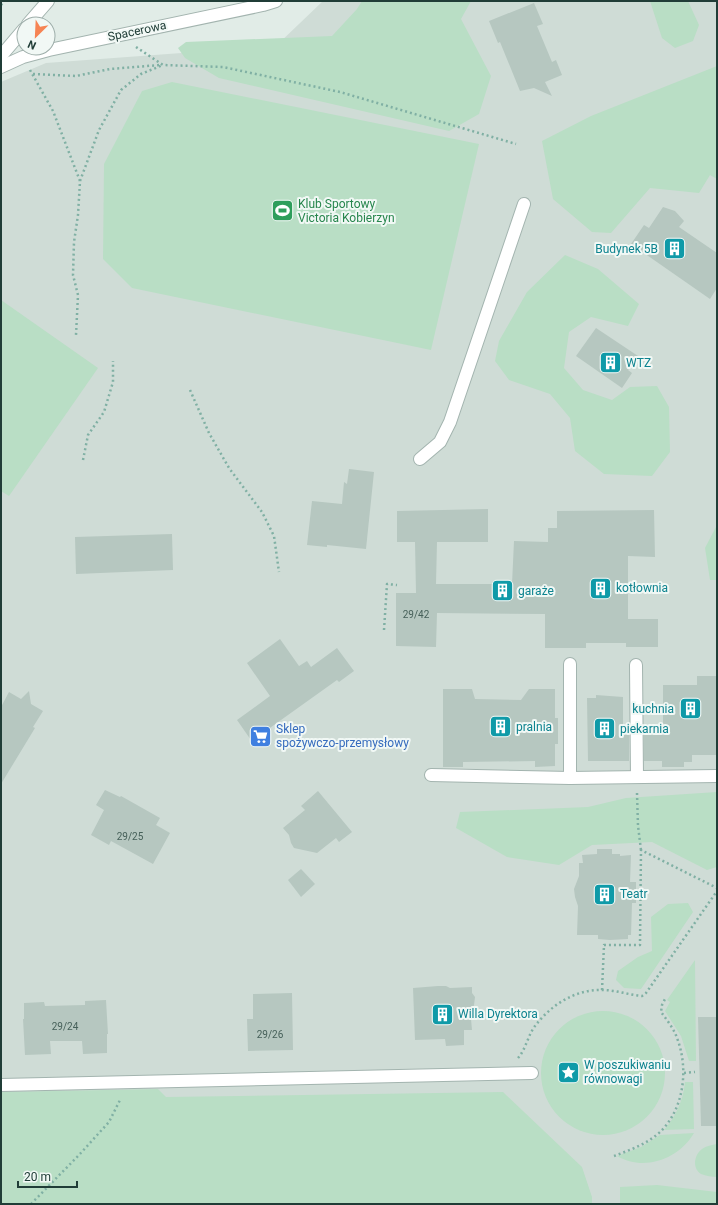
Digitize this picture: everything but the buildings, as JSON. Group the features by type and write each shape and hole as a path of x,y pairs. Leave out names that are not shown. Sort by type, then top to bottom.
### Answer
{"street":[{"path":"35,16 48,1"},
{"name":"Spacerowa","path":"1,67 23,57 121,34 263,5 276,1"},
{"path":"1,56 16,38"},
{"path":"420,459 440,442 450,422 524,204"},
{"path":"570,664 570,778"},
{"path":"636,665 637,777"},
{"path":"431,776 570,778 717,776"},
{"path":"1,1084 532,1073"}],"path":[{"path":"1,5 4,1"},
{"path":"121,34 132,44 163,65"},
{"path":"23,57 54,111 80,181"},
{"path":"76,335 78,295 73,275 74,242 78,215 80,181 99,130 121,90 141,74 163,65"},
{"path":"33,74 76,76 110,69 163,65 223,67 340,92 516,144"},
{"path":"83,460 88,435 104,412 114,382 113,361"},
{"path":"190,390 210,433 229,468 262,512 274,536 280,572"},
{"path":"384,630 387,584 397,585"},
{"path":"602,990 604,945 640,945 641,850 638,826 637,777"},
{"path":"545,1013 570,997 587,992 602,990 642,996 646,993 717,889 641,850"},
{"path":"614,1156 638,1147 660,1132 676,1111 684,1073 681,1049 677,1036 661,1012 662,1005 666,997"},
{"path":"684,1073 695,1072"},
{"path":"31,1204 109,1122 130,1082"}],"shaded area":[{"path":"323,1 717,1 717,1204 1,1204 1,82 46,63 276,46"}],"green space":[{"path":"362,1 471,1 461,19 491,76 479,114 449,131 219,78 185,58 178,48 186,42 332,36 357,9"},
{"path":"650,1 688,1 699,25 693,41 675,48 662,38"},
{"path":"717,66 717,179 710,175 699,193 650,188 611,233 592,232 553,199 542,141 591,116"},
{"name":"Klub Sportowy Victoria Kobierzyn","path":"172,82 479,144 431,350 132,288 103,259 104,164 142,91"},
{"path":"565,255 598,269 639,304 628,326 591,317 569,332 564,368 583,390 612,400 630,387 657,386 669,407 670,452 652,476 604,474 575,451 570,418 550,394 509,380 495,361 499,341 527,292"},
{"path":"1,300 98,368 9,496 1,491"},
{"path":"717,525 717,580 710,580 705,548"},
{"path":"717,792 717,867 707,870 652,842 592,845 559,865 507,857 456,828 460,812 588,807 626,798"},
{"path":"688,903 693,912 641,989 624,988 616,980 618,971 638,957 652,951 651,917 668,904"},
{"path":"695,960 696,1061 689,1061 681,1036 665,1011 670,1002 667,1000"},
{"path":"609,1011 627,1015 638,1021 651,1033 661,1049 665,1073 661,1097 655,1108 643,1121 621,1133 597,1135 579,1131 568,1125 555,1113 543,1091 541,1067 545,1049 551,1038 563,1025 585,1013"},
{"path":"685,1082 693,1082 694,1129 664,1130 678,1108 683,1096"},
{"path":"158,1089 166,1097 503,1092 582,1167 592,1197 592,1204 1,1204 1,1092"},
{"path":"694,1133 679,1150 660,1160 649,1163 638,1163 627,1161 617,1156 641,1147 660,1135"},
{"path":"717,1144 717,1177 701,1174 695,1165 697,1155 704,1148"},
{"path":"657,1185 717,1192 717,1204 620,1204 620,1187"}],"place":[{"name":"Klub Sportowy Victoria Kobierzyn","path":"283,211"},
{"name":"Budynek 5B","path":"674,249"},
{"name":"WTZ","path":"610,363"},
{"name":"kotłownia","path":"600,588"},
{"name":"garaże","path":"503,591"},
{"name":"kuchnia","path":"690,709"},
{"name":"pralnia","path":"500,727"},
{"name":"piekarnia","path":"605,729"},
{"name":"Sklep spożywczo-przemysłowy","path":"261,736"},
{"name":"Teatr","path":"605,894"},
{"name":"Willa Dyrektora","path":"443,1014"},
{"name":"W poszukiwaniu równowagi","path":"569,1072"}]}
